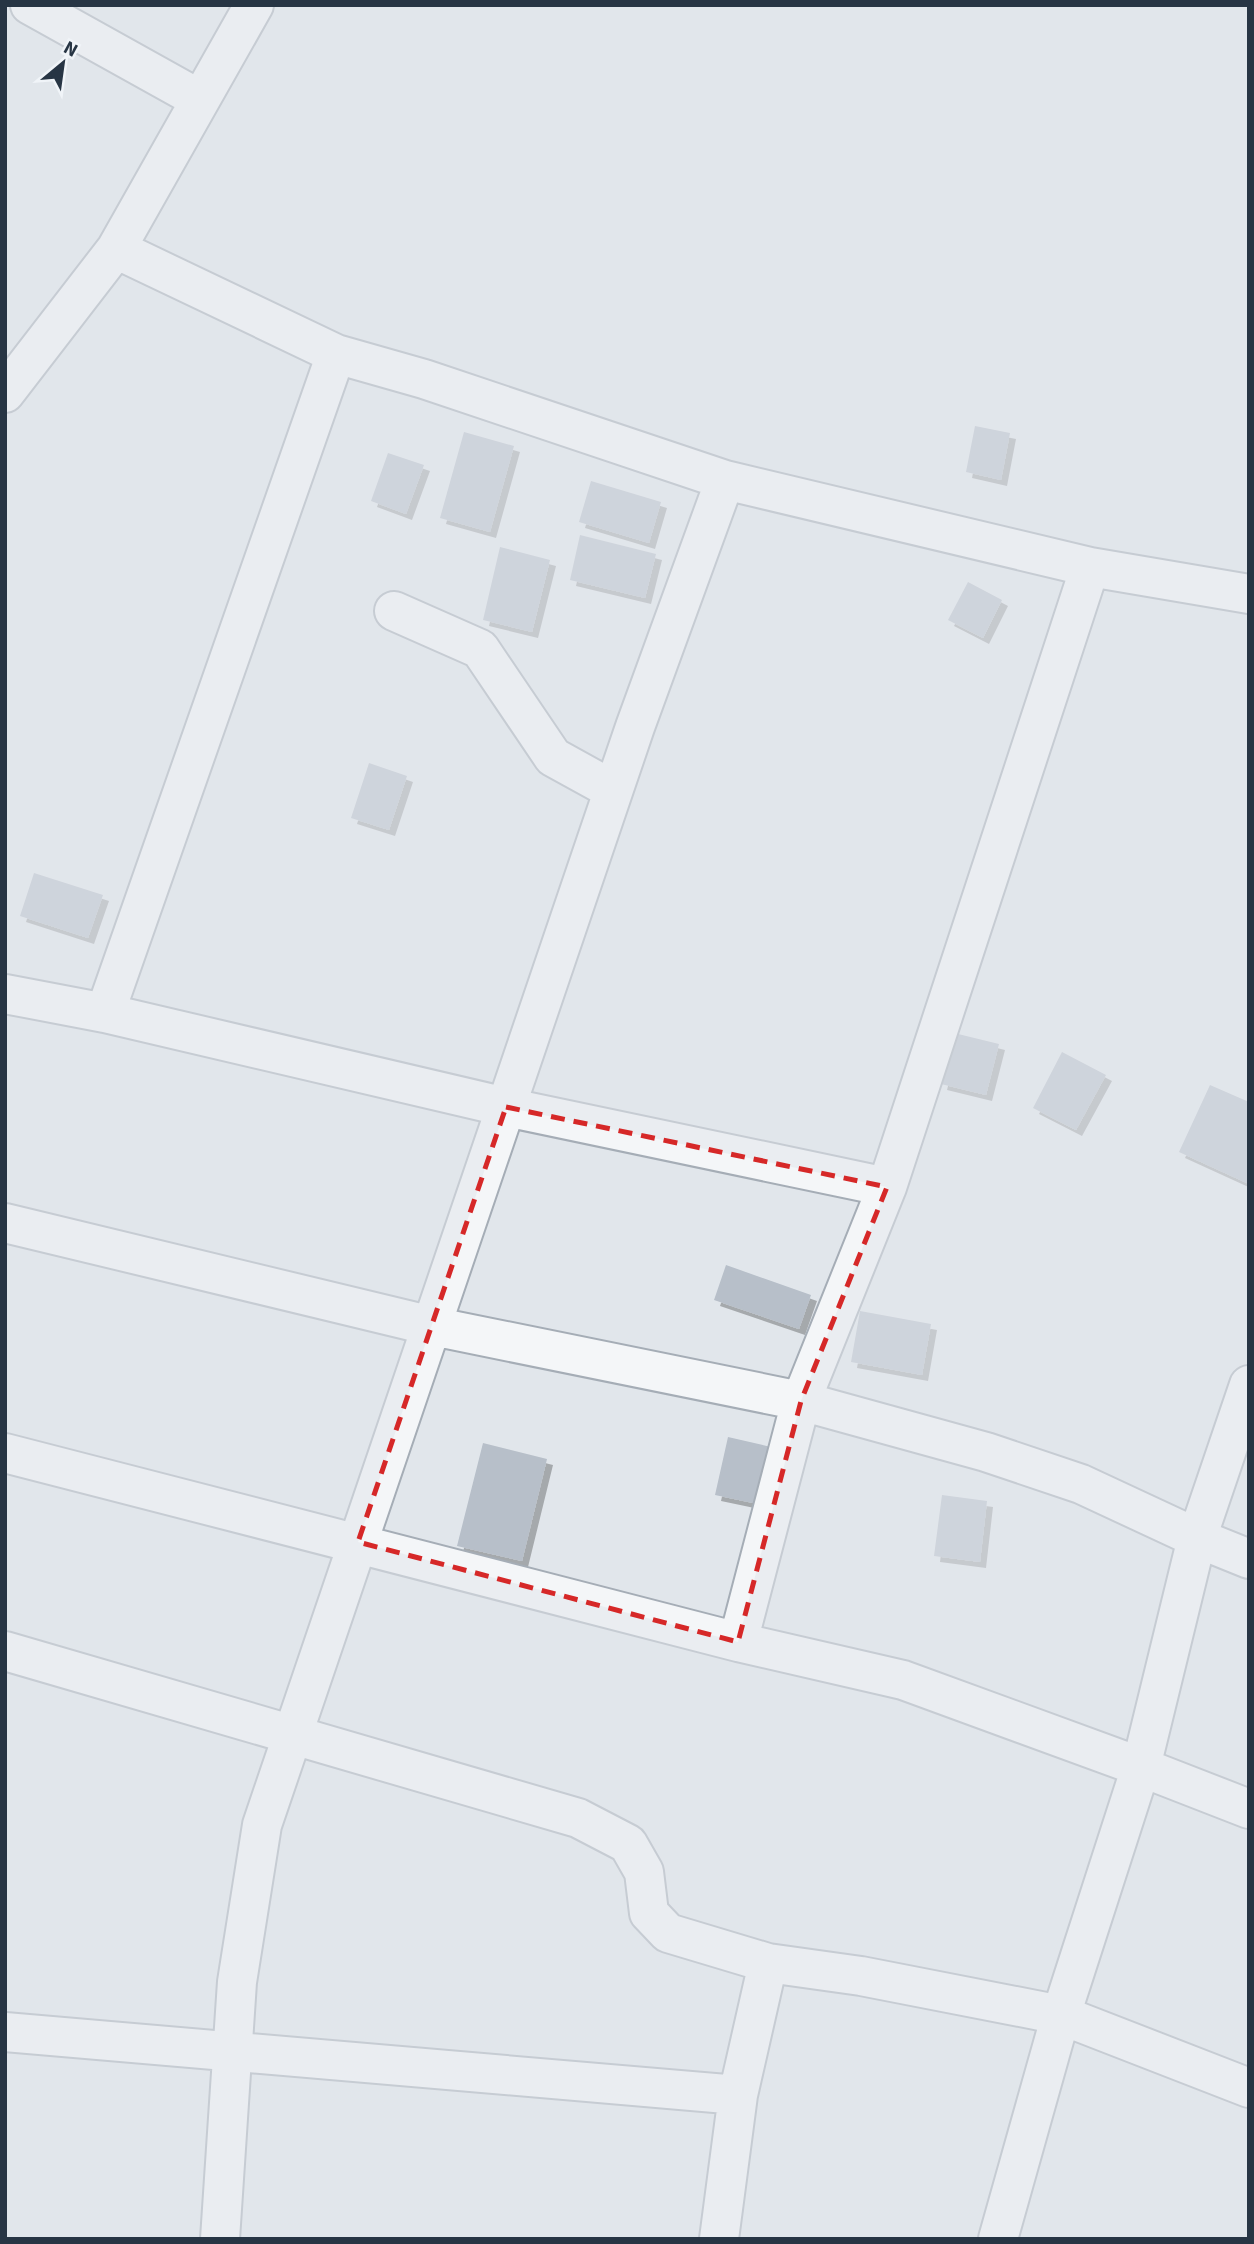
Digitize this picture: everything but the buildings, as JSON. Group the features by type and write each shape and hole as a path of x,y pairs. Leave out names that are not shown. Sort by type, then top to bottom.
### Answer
{"street":[{"path":"30,5 199,99"},
{"path":"5,393 116,249 254,5"},
{"path":"116,249 335,354 424,379 725,480 1090,567 1249,594"},
{"path":"105,1013 335,354"},
{"path":"220,2239 237,1982 262,1825 614,790 725,480"},
{"path":"738,1642 801,1401 887,1187 1090,567"},
{"path":"394,611 480,649 553,757 614,790"},
{"path":"5,994 105,1013 506,1107 887,1187"},
{"path":"5,1223 432,1326 801,1401 986,1452 1069,1480 1249,1559"},
{"path":"998,2239 1060,2015 1141,1767 1197,1538 1249,1385"},
{"path":"5,1452 738,1642 903,1681 1249,1809"},
{"path":"5,1651 578,1818 628,1844 645,1872 649,1913 667,1933 768,1963 861,1976 1060,2015 1249,2088"},
{"path":"719,2239 738,2095 768,1963"},
{"path":"5,2032 738,2095"}],"highlighted area":[{"path":"506,1107 887,1187 801,1401 738,1642 358,1542"}]}
